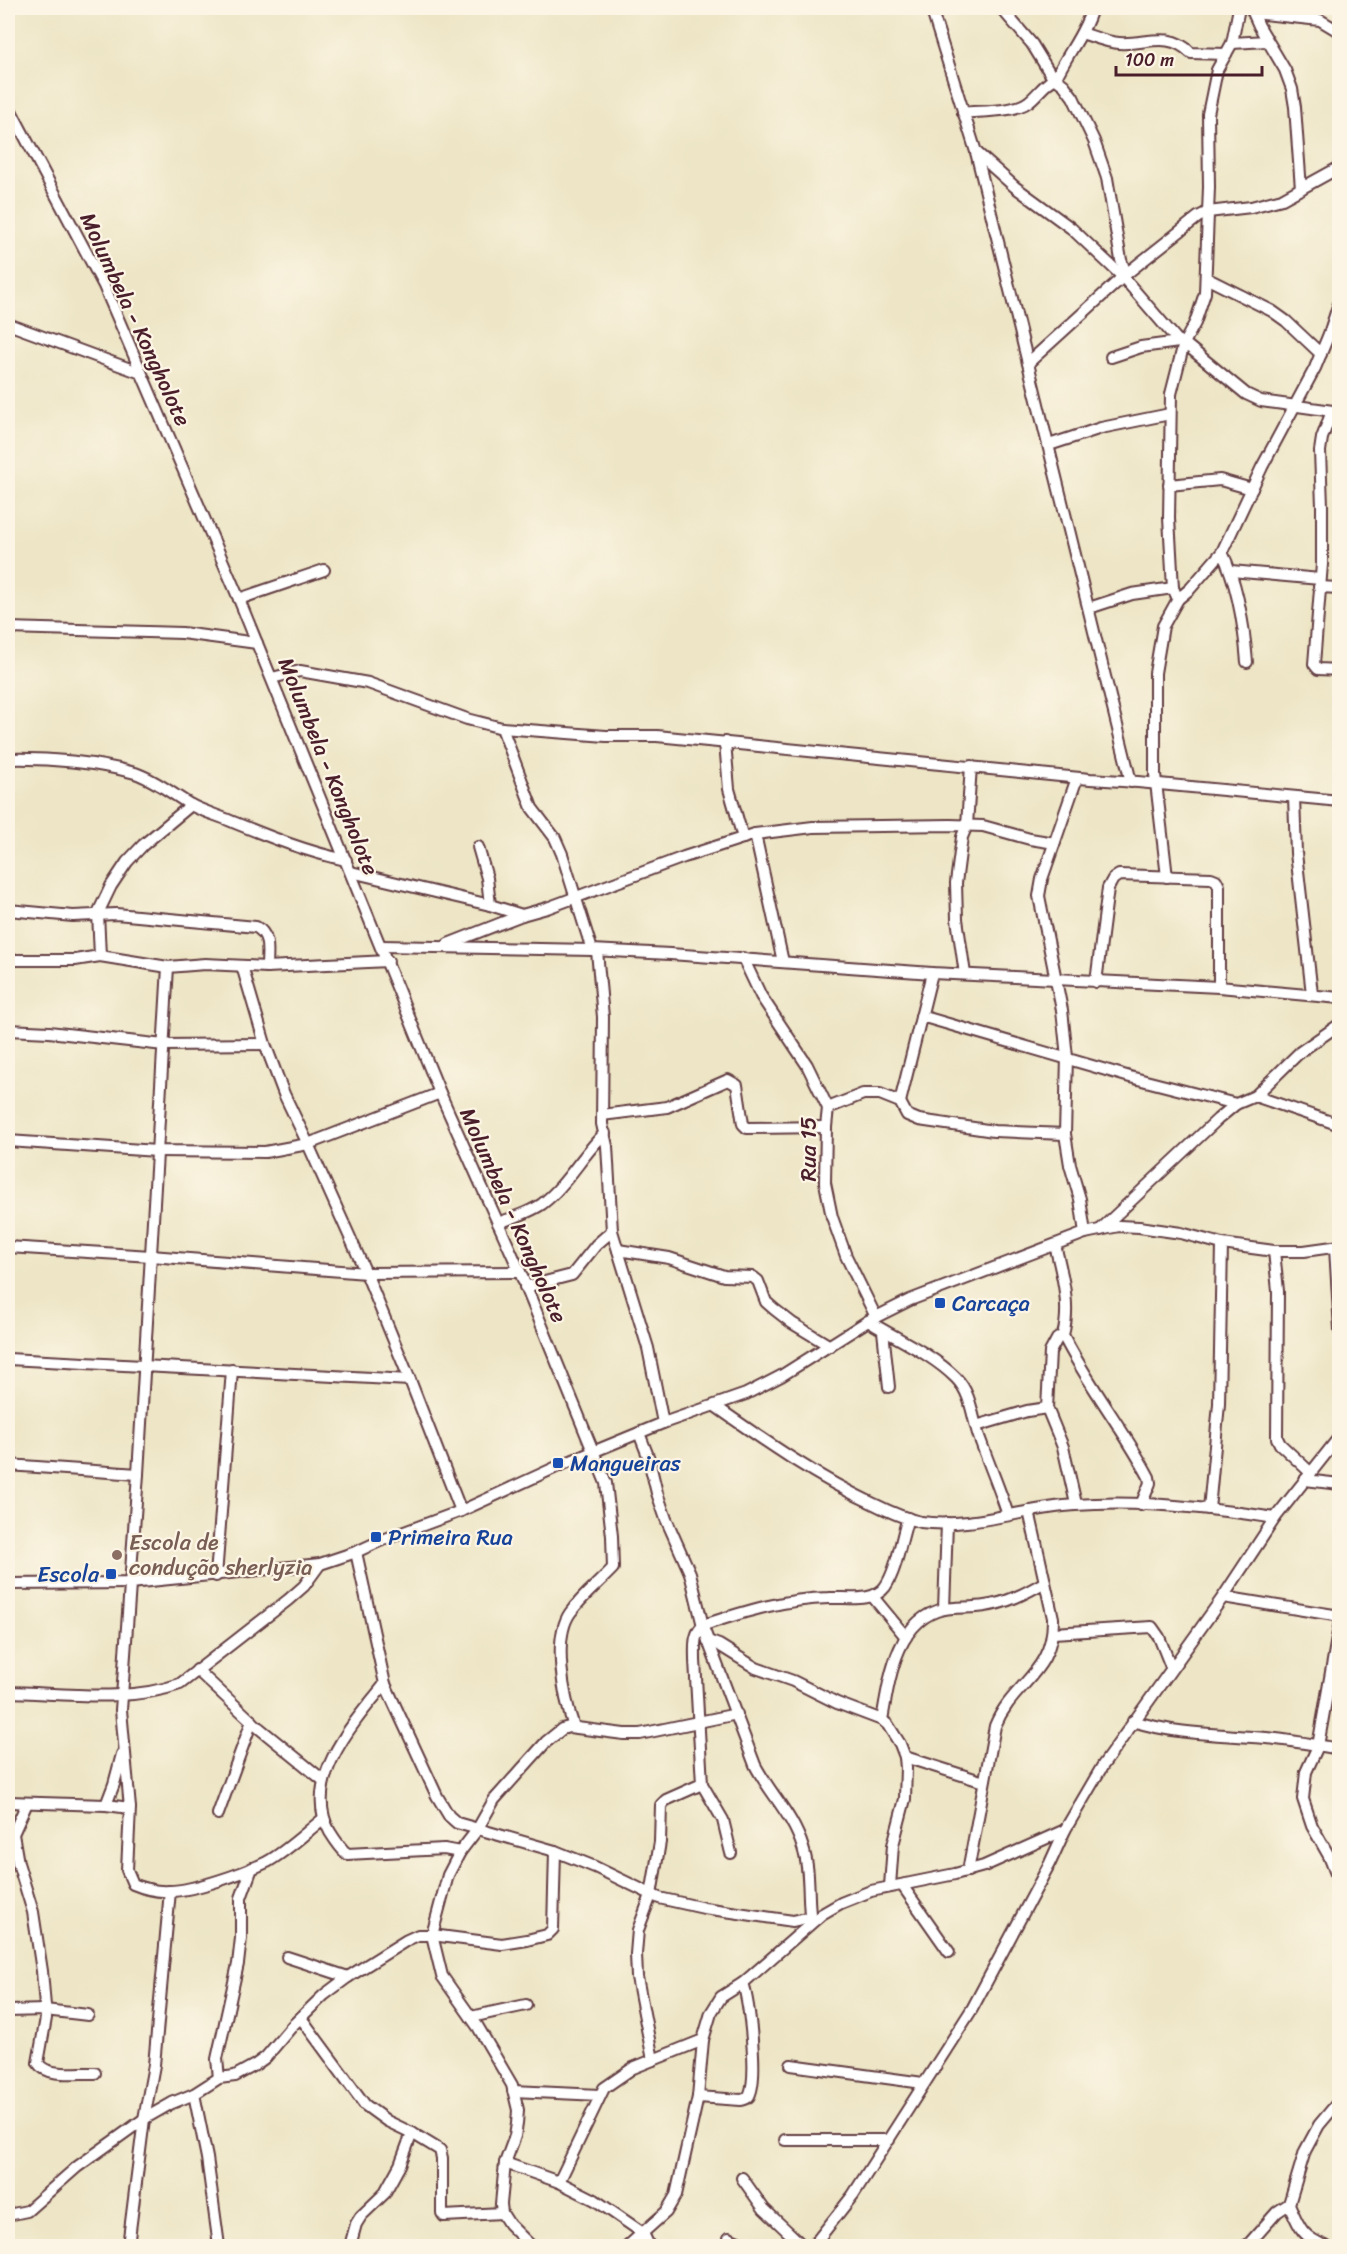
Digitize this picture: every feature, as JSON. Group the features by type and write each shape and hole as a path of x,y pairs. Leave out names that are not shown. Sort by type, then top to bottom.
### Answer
{"street":[{"path":"931,8 975,152 1131,783"},
{"path":"1001,8 1032,44 1051,75 1073,98 1107,178 1124,275"},
{"path":"963,113 1026,104 1049,81 1056,78 1082,33 1092,8"},
{"path":"1178,599 1173,588 1169,485 1171,394 1182,342 1201,307 1206,278 1208,114 1217,69 1232,43 1239,8"},
{"path":"1253,10 1320,20 1340,32"},
{"path":"1253,10 1285,70 1292,89 1301,189"},
{"path":"1082,33 1109,42 1173,41 1182,44 1191,53 1226,54"},
{"path":"1232,43 1267,40"},
{"name":"Molumbela - Kongholote","path":"8,105 104,286 239,599 440,1093 520,1272 606,1483 614,1564 570,1613 563,1630 562,1660 565,1692 574,1727"},
{"path":"8,125 20,127"},
{"path":"975,152 1015,187 1071,228 1124,275 1182,342 1246,394 1276,405 1295,405 1336,412 1322,438 1320,451 1322,506 1320,583 1314,664 1318,669 1340,670"},
{"path":"1028,363 1124,275 1198,217 1208,212 1251,207 1282,199 1340,167"},
{"path":"1206,278 1272,311 1321,354"},
{"path":"1167,877 1155,774 1155,673 1163,627 1178,599 1190,589 1222,552 1321,354 1337,315 1340,300"},
{"path":"8,324 141,374"},
{"path":"1111,357 1141,347 1182,342"},
{"path":"1049,445 1101,428 1170,414"},
{"path":"1169,485 1220,480 1252,489"},
{"path":"1222,552 1231,571 1246,642 1247,662"},
{"path":"239,599 324,570"},
{"path":"1231,571 1320,583 1340,588"},
{"path":"1089,608 1132,594 1173,588"},
{"path":"8,628 182,633 257,643"},
{"path":"272,678 300,671 361,681 467,719 502,728 606,736 657,736 1077,778 1157,783 1340,801"},
{"path":"502,728 532,808 555,838 562,854 574,898 594,950 603,1029 602,1115 609,1167 612,1231 648,1348 663,1423"},
{"path":"725,742 729,789 743,838"},
{"path":"8,759 34,758 76,762 136,773 163,786 191,805 295,847 346,860"},
{"path":"965,974 957,919 956,883 962,837 967,825 970,766"},
{"path":"1077,778 1042,879 1039,896 1058,981 1067,1057 1065,1134 1070,1165 1080,1199 1085,1233"},
{"path":"1294,797 1296,854 1312,994"},
{"path":"100,956 98,913 111,886 127,862 191,805"},
{"path":"442,946 692,854 755,834 813,827 967,825 983,826 1030,839 1055,843"},
{"path":"755,834 783,962"},
{"path":"478,847 487,878 490,905"},
{"path":"351,872 490,905 522,915"},
{"path":"1096,982 1108,888 1113,879 1119,875 1211,878 1216,880 1219,886 1219,987"},
{"path":"8,910 73,916 98,913 256,927 264,931 266,937 267,967"},
{"path":"381,946 594,950 743,958 1058,981 1219,987 1340,998"},
{"path":"8,960 75,960 100,956 168,967 205,964 267,967 388,962"},
{"name":"Rua 15","path":"743,958 761,996 807,1065 828,1108 825,1183 832,1217 872,1319"},
{"path":"242,966 284,1094 366,1273 460,1511"},
{"path":"168,967 138,1474 121,1710 130,1808 127,1870 129,1879 133,1884 149,1890 170,1892 219,1880 268,1861 322,1819"},
{"path":"900,1102 932,973"},
{"path":"921,1016 1131,1077 1236,1104"},
{"path":"1100,1230 1236,1104 1256,1096 1300,1052 1340,1024"},
{"path":"8,1030 49,1032 164,1045 266,1044"},
{"path":"602,1115 667,1107 728,1080 737,1085 744,1124 747,1128 826,1126"},
{"path":"8,1141 157,1151 265,1152 308,1144 440,1093"},
{"path":"828,1108 863,1094 880,1094 900,1102 907,1115 920,1120 994,1131 1065,1134"},
{"path":"1256,1096 1340,1125"},
{"path":"498,1223 540,1205 558,1188 591,1146 605,1133"},
{"path":"8,1584 116,1584 320,1564 460,1511 593,1451 663,1423 716,1406 764,1385 872,1319 910,1300 1085,1233 1119,1226 1181,1233 1222,1244 1274,1251 1304,1251 1337,1247 1340,1330"},
{"path":"525,1287 572,1275 596,1245 612,1231"},
{"path":"1209,1509 1219,1404 1222,1244"},
{"path":"1055,1245 1066,1305 1063,1335 1080,1368 1097,1396 1120,1426 1149,1477 1150,1483 1141,1505"},
{"path":"8,1247 366,1273 520,1272"},
{"path":"618,1250 669,1258 724,1276 753,1278 758,1281 766,1302 792,1323 830,1346"},
{"path":"1274,1251 1278,1291 1277,1438 1308,1477 1340,1484"},
{"path":"872,1319 883,1331 945,1368 956,1378 965,1391 1008,1515"},
{"path":"883,1331 889,1387"},
{"path":"1063,1335 1057,1338 1050,1352 1047,1408 1063,1447 1076,1504"},
{"path":"8,1359 410,1380"},
{"path":"216,1576 232,1370"},
{"path":"716,1406 820,1478 885,1509 920,1521 946,1523 1076,1504 1209,1509 1275,1518"},
{"path":"976,1426 1027,1411 1047,1408"},
{"path":"639,1433 666,1519 690,1573 708,1641 755,1764 766,1785 786,1809 804,1849 810,1920"},
{"path":"813,2247 853,2195 972,2009 1050,1863 1065,1830 1103,1765 1223,1597 1275,1518 1340,1436"},
{"path":"8,1465 138,1474"},
{"path":"968,1871 998,1719 1038,1669 1048,1652 1053,1633 1053,1618 1029,1511"},
{"path":"731,1853 723,1820 702,1784 695,1639 699,1629 704,1625 772,1604 830,1598 873,1597 885,1588 908,1518"},
{"path":"944,1609 946,1523"},
{"path":"356,1552 385,1684 437,1796 449,1816 457,1823 555,1851 596,1867 651,1895 693,1906 794,1921 810,1920"},
{"path":"8,1692 123,1695 164,1690 180,1684 288,1600 304,1586 320,1564"},
{"path":"882,1719 897,1657 913,1626 924,1617 944,1609 1001,1604 1045,1582"},
{"path":"873,1597 906,1637"},
{"path":"1223,1597 1340,1618 1318,1746 1306,1772 1303,1799 1312,1826 1329,1856 1340,1884"},
{"path":"1053,1633 1152,1627 1159,1637 1171,1667"},
{"path":"708,1641 719,1645 756,1668 793,1681 837,1703 882,1719 894,1733 905,1757 905,1799 893,1845 890,1886"},
{"path":"197,1670 323,1780"},
{"path":"385,1684 363,1711 344,1740 323,1780 322,1819 333,1838 347,1854 400,1850 460,1852"},
{"path":"531,2247 509,2224 502,2213 505,2163 517,2124 518,2110 513,2091 503,2068 442,1976 432,1935 448,1875 494,1800 546,1742 562,1729 574,1727 640,1734 698,1724 737,1714"},
{"path":"218,1814 252,1720"},
{"path":"1133,1720 1155,1728 1229,1737 1265,1738 1340,1749"},
{"path":"106,1805 124,1746"},
{"path":"905,1757 984,1782"},
{"path":"653,2060 637,1977 638,1930 651,1895 660,1842 662,1805 666,1800 702,1784"},
{"path":"8,1802 106,1805 130,1808"},
{"path":"27,1803 13,1834 33,1912 46,2018 38,2063 41,2068 49,2072 95,2073"},
{"path":"628,2247 666,2212 676,2195 698,2097 703,2040 715,2005 727,1991 743,1983 810,1920 841,1903 890,1886 984,1866 1065,1830"},
{"path":"8,2215 27,2211 77,2167 144,2119 194,2094 219,2078 235,2076 266,2057 324,1995 348,1977 418,1935 502,1944 547,1935 553,1929 555,1851"},
{"path":"219,2078 217,2059 238,1964 241,1938 241,1898 252,1868"},
{"path":"902,1885 949,1952"},
{"path":"128,2247 144,2119 154,2066 170,1892"},
{"path":"287,1957 348,1977"},
{"path":"698,2097 741,2100 750,2095 753,2069 751,2027 743,1983"},
{"path":"471,2017 526,2005"},
{"path":"8,2011 45,2010 88,2015"},
{"path":"301,2018 365,2105 387,2121 440,2150 442,2213 444,2216 502,2213"},
{"path":"560,2182 600,2095 611,2082 633,2068 703,2040"},
{"path":"791,2065 923,2083"},
{"path":"513,2091 600,2095"},
{"path":"194,2094 207,2158 219,2247"},
{"path":"1247,2247 1277,2212 1289,2204 1305,2151 1319,2125 1340,2100"},
{"path":"350,2247 356,2224 361,2216 384,2194 400,2165 412,2133"},
{"path":"786,2140 889,2140"},
{"path":"505,2163 560,2182 595,2200 642,2233 649,2247"},
{"path":"742,2178 764,2209 803,2247"},
{"path":"1289,2204 1301,2230 1312,2241 1326,2247"},
{"path":"729,2238 747,2247"}],"place":[{"name":"Carcaça","path":"940,1303"},
{"name":"Mangueiras","path":"558,1463"},
{"name":"Primeira Rua","path":"376,1537"},
{"name":"Escola de condução sherlyzia","path":"117,1555"},
{"name":"Escola","path":"111,1574"}]}
